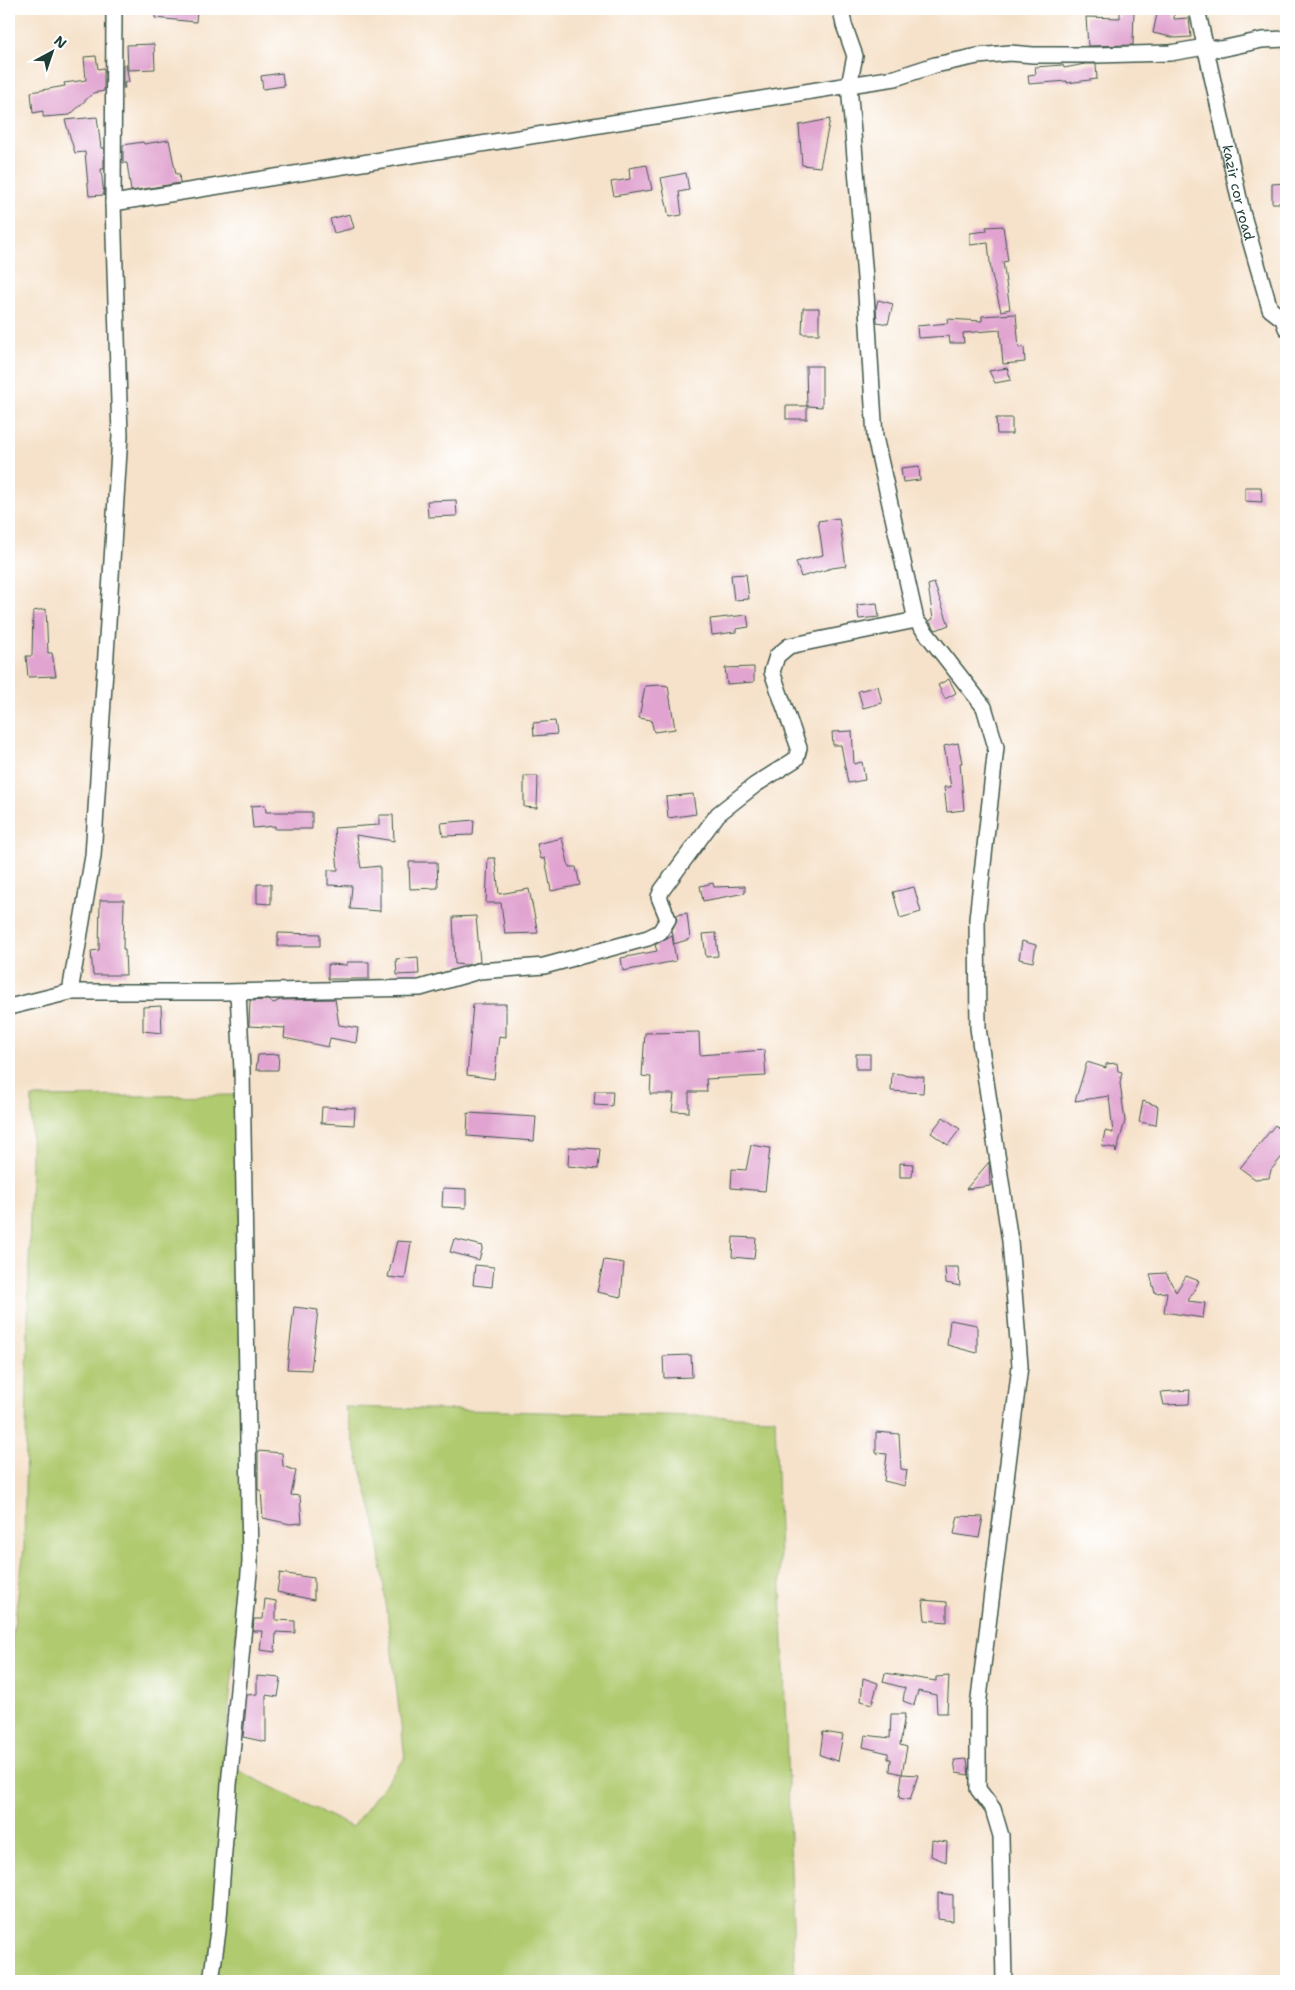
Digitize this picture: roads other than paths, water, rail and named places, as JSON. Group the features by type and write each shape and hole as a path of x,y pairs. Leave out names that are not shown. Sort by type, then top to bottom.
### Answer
{"street":[{"path":"70,992 93,856 120,436 113,203 114,9"},
{"path":"841,9 844,25 855,56 849,85 865,278 875,437 916,620 984,707 996,747 977,919 978,1028 1010,1241 1020,1366 978,1706 978,1788 993,1809 1001,1836 1004,1981"},
{"name":"kazir cor road","path":"1198,9 1244,221 1270,309 1283,319 1286,328"},
{"path":"113,203 895,78 936,65 986,55 1010,53 1033,55 1170,53 1206,47 1221,49 1262,40 1286,39"},
{"path":"9,1007 70,992 238,992 420,988 479,971 544,966 648,938 660,932 668,919 659,897 662,890 718,814 755,785 796,759 799,748 772,672 777,656 789,646 916,620"},
{"path":"211,1981 218,1931 229,1785 250,1562 242,1080 238,992"}]}
